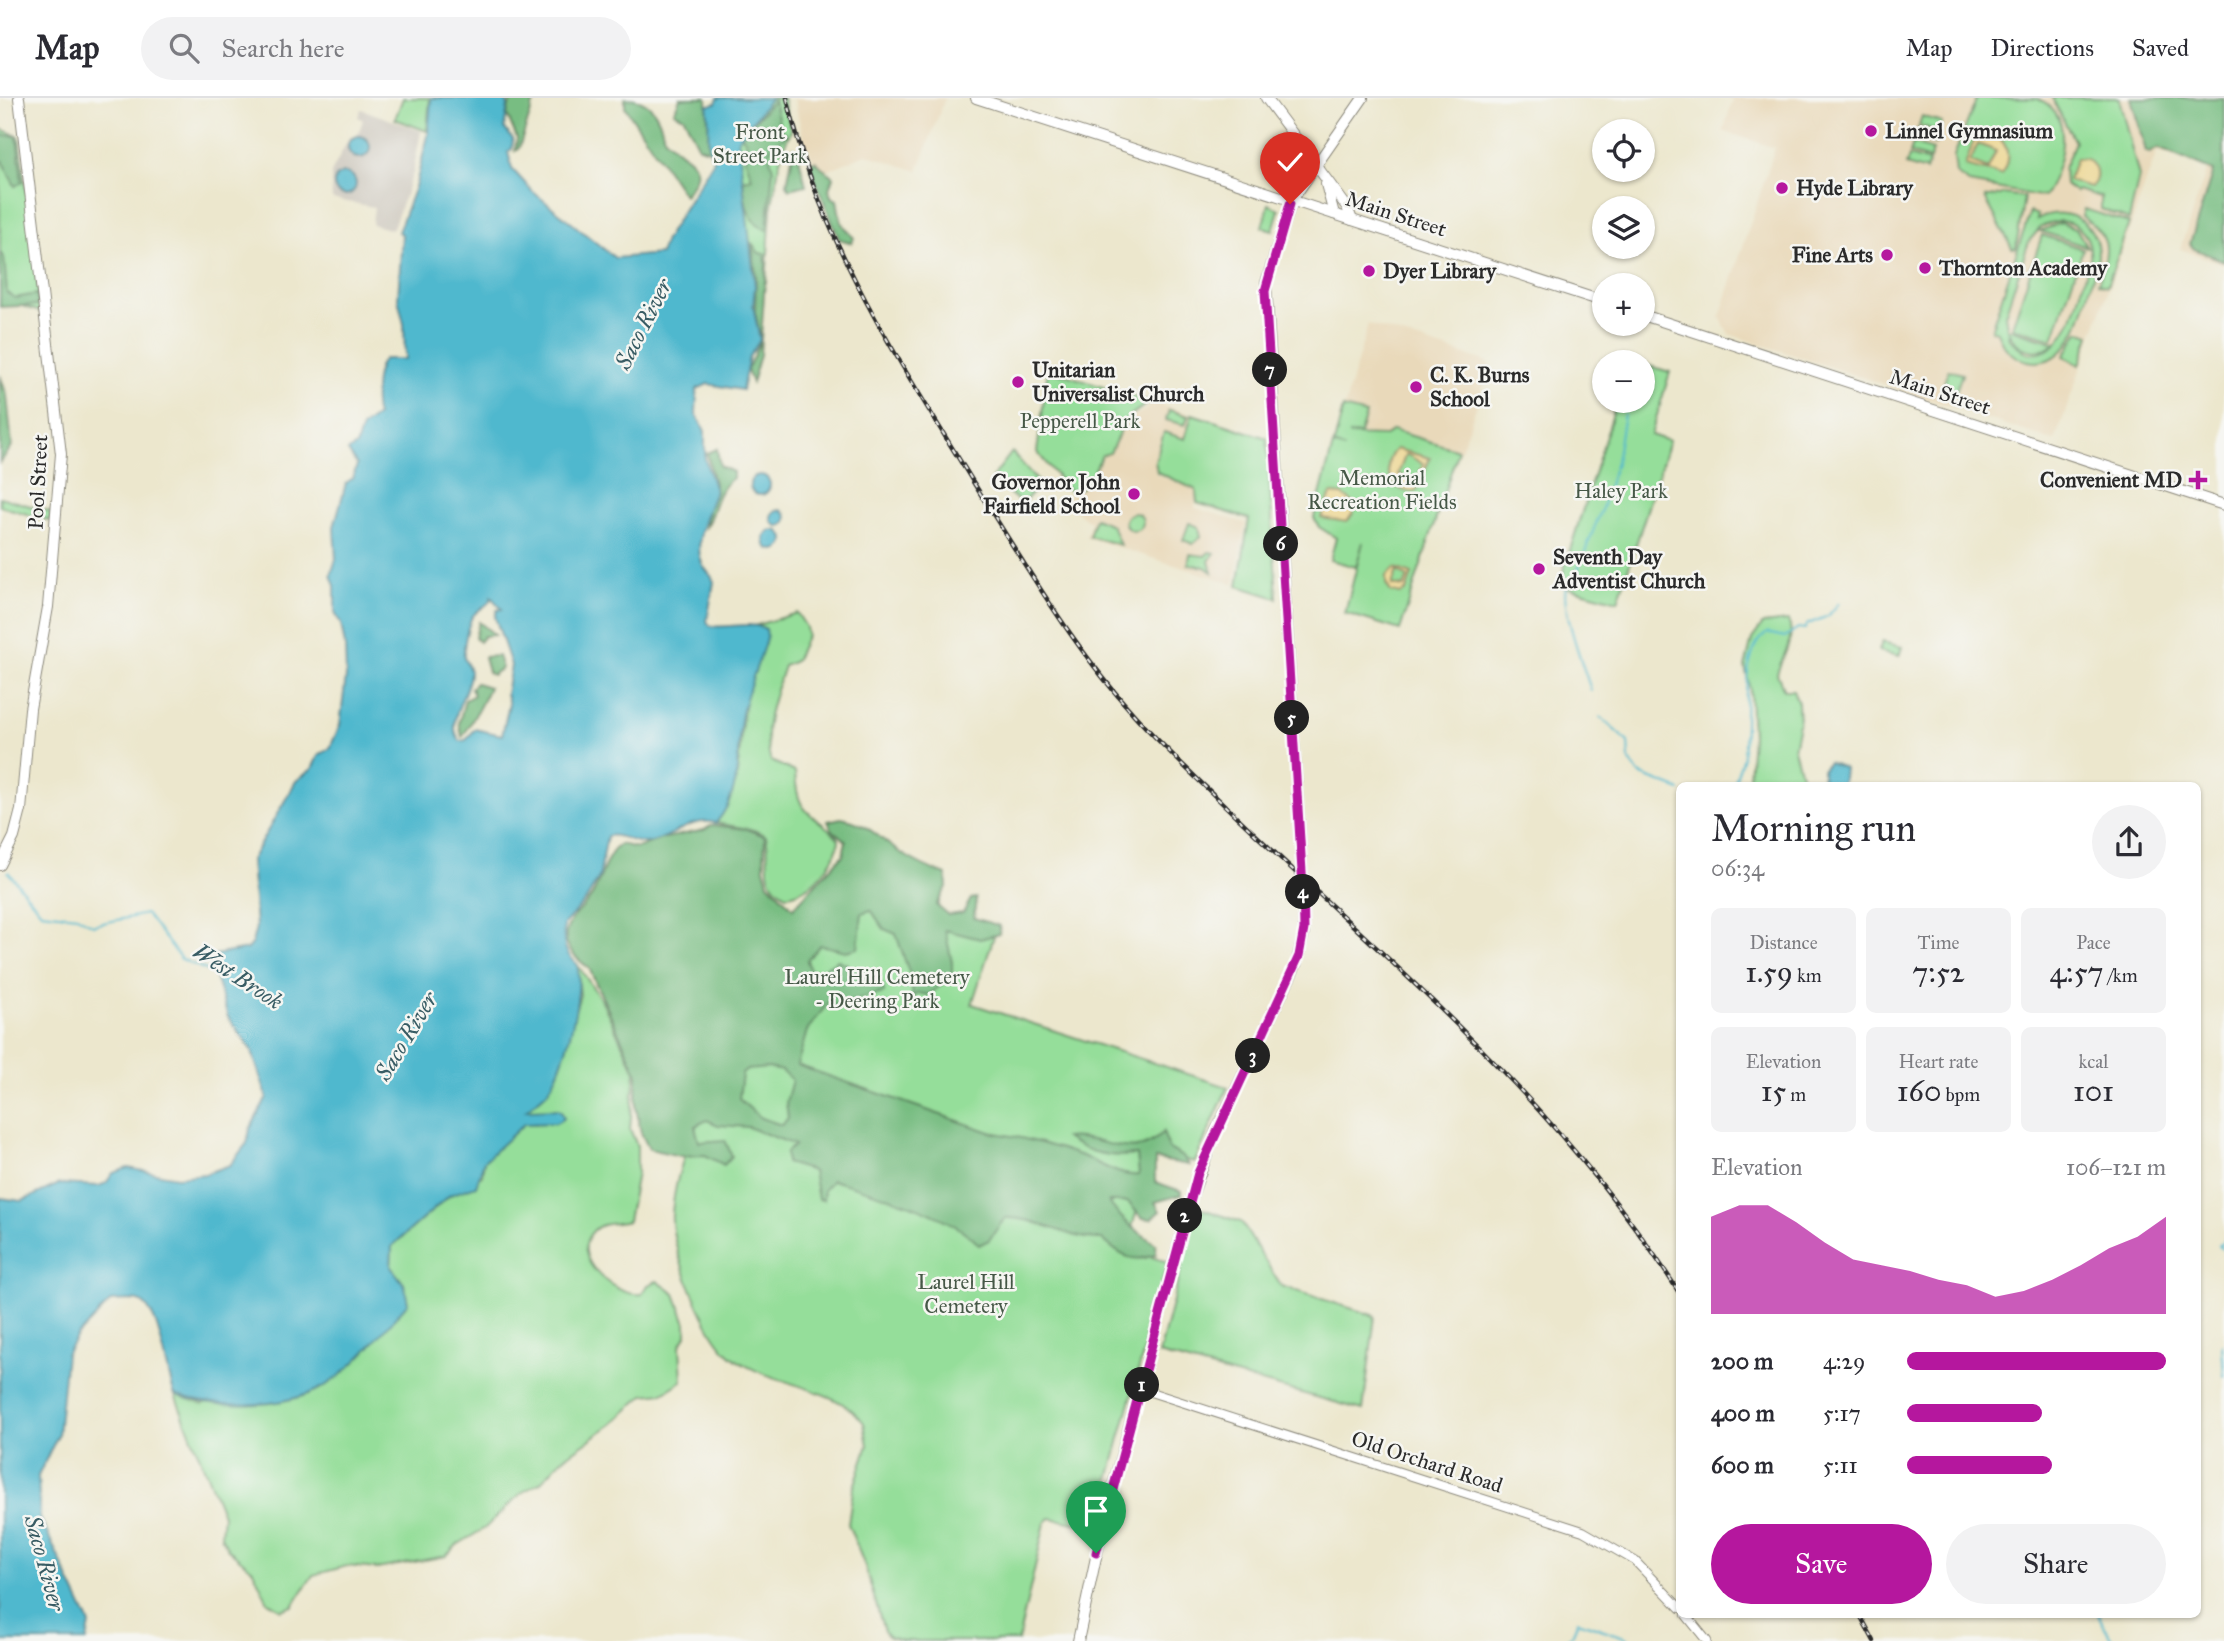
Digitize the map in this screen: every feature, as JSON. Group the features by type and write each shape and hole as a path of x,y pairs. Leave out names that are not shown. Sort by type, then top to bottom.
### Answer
{"main road":[{"name":"Pool Street","path":"0,865 14,836 21,810 31,702 48,607 61,449 19,98"},
{"name":"Main Street","path":"976,98 1592,298"},
{"path":"1266,98 1350,210 1352,220"},
{"path":"1078,1641 1104,1520 1198,1173 1287,985 1303,939 1303,887 1265,291 1292,200 1320,169 1363,98"},
{"path":"1320,169 1334,214"},
{"name":"Main Street","path":"1655,319 2224,505"}],"street":[{"name":"Old Orchard Road","path":"1141,1389 1584,1531 1635,1561 1676,1604"},
{"path":"1688,1618 1707,1641"}],"shaded area":[{"path":"794,98 945,98 918,171 866,154 819,174 803,137"},
{"name":"Thornton Academy","path":"1728,98 2224,98 2224,264 2180,249 2208,167 2157,151 2055,441 1729,334 1720,317 1775,148 1723,131 1733,100"},
{"path":"361,109 421,131 413,173 392,230 372,224 374,207 332,199 331,173 349,138 358,134 363,120 358,117"},
{"name":"C. K. Burns School","path":"1368,324 1488,362 1490,367 1461,450 1392,428 1386,435 1349,434 1345,448 1334,444"},
{"name":"Governor John Fairfield School","path":"1150,402 1191,414 1185,438 1163,431 1154,459 1156,474 1196,491 1195,508 1246,523 1234,584 1086,537 1091,522 1066,505 1071,492 1087,485 1103,456 1111,453 1127,420 1146,409"}],"green space":[{"path":"403,98 430,98 427,131 395,119"},
{"path":"511,98 535,99 519,148 515,151 517,138 507,115"},
{"path":"625,98 641,101 652,108 664,137 696,168 693,184 684,195 625,107"},
{"path":"680,98 707,98 709,150 699,147 684,117 674,112"},
{"name":"Front Street Park","path":"770,98 783,98 791,131 782,150 771,209 766,283 753,284 752,261 742,214 738,135"},
{"path":"1977,98 2038,99 2058,117 2062,130 2060,159 2044,197 1969,183 1956,174 1954,156"},
{"path":"2052,98 2119,98 2139,177 2129,220 2101,209 2101,197 2077,190 2076,192 2065,185 2064,168 2075,142"},
{"path":"2131,98 2224,98 2224,261 2194,249 2190,244 2213,171 2158,148 2150,153 2146,152"},
{"path":"774,100 780,127 787,135 771,148 769,154 773,169 767,230 750,215 744,195 743,180 752,178 744,155 746,142 741,135"},
{"path":"1922,116 1942,123 1939,132 1919,125"},
{"path":"1918,128 1938,135 1935,144 1915,138"},
{"path":"0,129 19,136 41,312 0,299"},
{"path":"0,135 17,136 22,182 15,186 0,157"},
{"path":"1913,144 1933,150 1930,159 1910,153"},
{"path":"794,148 797,150 806,185 789,189 787,184"},
{"path":"1909,156 1929,162 1926,171 1906,165"},
{"path":"815,161 833,177 829,189 831,197 837,200 841,222 854,238 851,243 839,239 810,167 811,162"},
{"path":"2004,194 2024,197 2016,248 2012,248 1985,198"},
{"path":"1269,204 1279,210 1273,230 1262,227"},
{"path":"2084,209 2129,223 2107,286 2098,283 2106,253 2104,238 2082,216"},
{"path":"2030,212 2038,215 2037,219 2061,214 2082,221 2095,239 2097,263 2077,328 2058,355 2045,361 2022,359 2012,354 1997,332 1991,330","holes":["2061,221 2075,225 2084,234 2090,252 2077,305 2071,321 2054,346 2042,352 2027,353 2009,339 2005,315 2029,241 2042,226"]},
{"path":"2061,223 2077,230 2087,247 2040,231"},
{"path":"2042,235 2083,249 2053,339 2012,327"},
{"path":"752,243 759,253 765,254 766,264 761,340 755,312 756,277"},
{"path":"0,253 4,257 7,293 15,298 37,294 38,305 0,307"},
{"path":"2007,328 2056,343 2041,350 2027,349 2015,342"},
{"path":"2079,331 2090,335 2080,365 2064,356"},
{"path":"761,340 760,355 752,383 747,370"},
{"name":"Haley Park","path":"1655,368 1670,372 1651,435 1669,441 1618,601 1559,585 1613,413 1655,413"},
{"name":"Pepperell Park","path":"1048,369 1149,402 1126,419 1110,453 1102,455 1090,479 1075,490 1068,490 1037,452"},
{"path":"1948,370 1962,374 1955,394 1942,390"},
{"path":"0,375 7,396 12,446 0,463"},
{"name":"Memorial Recreation Fields","path":"1343,408 1366,414 1360,434 1349,435 1386,436 1392,430 1458,450 1400,630 1345,613 1363,542 1356,567 1330,560 1336,538 1319,527 1314,518 1333,445 1345,449 1334,444"},
{"path":"1169,410 1188,416 1185,425 1166,420"},
{"name":"Pepperell Park","path":"1192,414 1267,438 1277,598 1238,586 1249,519 1197,503 1196,490 1157,472 1155,461 1164,432 1185,439"},
{"path":"717,449 720,466 733,472 733,478 718,495 705,529 708,508 716,492 707,453"},
{"path":"1012,452 1040,484 1022,504 992,478"},
{"path":"0,497 51,512 50,521 0,506"},
{"path":"1134,513 1140,516 1143,522 1140,528 1134,531 1128,528 1125,522 1128,516"},
{"path":"1095,518 1112,525 1120,545 1089,536"},
{"path":"1189,523 1199,527 1201,537 1193,544 1183,540"},
{"path":"1209,552 1215,553 1209,561 1212,572 1205,567 1188,564 1190,554 1205,556"},
{"path":"797,613 806,627 807,635 795,661 784,666 770,713 768,749 771,761 795,772 796,787 803,806 839,839 834,857 821,875 804,889 786,895 777,889 769,876 766,836 754,830 716,823 733,792 737,775 744,704 766,629 757,625"},
{"path":"1788,621 1790,627 1790,641 1777,674 1784,690 1793,690 1798,703 1799,724 1794,749 1803,782 1750,782 1749,778 1752,736 1750,690 1745,667 1752,639 1763,624"},
{"path":"479,622 495,635 484,636 479,642 475,637"},
{"path":"1882,642 1902,647 1899,656 1879,651"},
{"path":"498,656 502,668 492,675 488,672 484,657"},
{"path":"476,683 489,687 462,737 459,723 465,700 474,695 471,688"},
{"name":"Laurel Hill Cemetery - Deering Park","path":"841,818 859,823 906,856 946,875 947,887 936,905 948,915 963,913 971,899 976,898 974,918 1000,926 999,934 980,939 945,930 952,962 952,976 929,995 918,993 913,998 911,978 896,934 884,929 871,910 862,913 858,948 846,951 820,945 807,960 810,970 819,971 838,960 847,964 850,974 861,968 883,986 884,993 849,1001 842,1007 828,1003 807,1031 797,1065 990,1132 1071,1152 1124,1174 1139,1175 1137,1155 1100,1153 1065,1138 1091,1140 1128,1148 1152,1142 1163,1132 1169,1149 1182,1156 1189,1165 1155,1159 1155,1182 1181,1191 1181,1195 1155,1202 1160,1211 1151,1219 1142,1218 1128,1202 1109,1202 1130,1225 1156,1244 1156,1254 1140,1259 1127,1257 1102,1239 1089,1239 1017,1218 1005,1218 989,1240 979,1245 950,1223 931,1214 889,1197 832,1180 824,1190 823,1200 818,1199 813,1171 786,1163 786,1152 795,1145 748,1127 718,1125 707,1120 695,1126 699,1142 725,1140 732,1156 724,1165 705,1155 680,1156 649,1149 641,1133 636,1107 637,1073 589,968 569,949 567,928 595,891 610,855 620,844 637,848 661,839 704,830 712,825 747,829 765,836 764,868 768,883 793,908 843,855 846,841 832,830 828,821","holes":["768,1068 782,1071 792,1080 786,1102 788,1118 782,1125 761,1118 739,1099 742,1074 747,1070"]},
{"name":"Laurel Hill Cemetery","path":"944,879 937,912 946,920 994,936 972,1004 1228,1087 1195,1162 1153,1152 1126,1249 1168,1262 1096,1527 1050,1518 1045,1523 1018,1641 904,1641 889,1637 884,1631 865,1566 848,1524 853,1490 868,1445 864,1423 851,1410 835,1400 757,1371 725,1350 698,1305 682,1265 673,1228 672,1214 680,1169 697,1125 822,882"},
{"path":"577,964 602,1001 635,1071 630,1129 637,1146 637,1173 628,1221 605,1224 593,1231 587,1242 586,1253 598,1274 620,1290 642,1294 648,1285 657,1281 675,1294 686,1323 686,1335 680,1346 682,1381 663,1393 644,1395 612,1424 561,1460 541,1482 523,1492 485,1528 457,1545 446,1556 377,1569 347,1566 313,1575 293,1606 282,1610 268,1602 253,1570 228,1549 221,1536 223,1515 175,1395 203,1404 404,1284 391,1267 392,1246 450,1195 482,1175 484,1161 524,1123 537,1124 525,1110 546,1093 552,1084 580,995"},
{"path":"1197,1207 1241,1222 1281,1286 1375,1316 1363,1410 1159,1354"}],"sand":[{"path":"1977,132 1994,134 2004,144 2007,159 2001,175 1965,166","holes":["1978,144 1996,151 1988,169 1970,162"]},
{"path":"2076,158 2087,159 2095,169 2096,180 2091,187 2068,181"},
{"path":"1396,449 1430,458 1416,491 1400,489 1394,484 1388,471 1391,456","holes":["1406,454 1423,464 1418,479 1414,481 1398,474"]},
{"path":"1331,494 1343,495 1352,502 1353,513 1347,522 1321,518"},
{"path":"1395,568 1412,574 1406,591 1401,594 1391,592 1386,584 1386,576","holes":["1397,571 1408,577 1404,587 1392,585"]}],"water":[{"name":"Saco River","path":"431,98 505,98 508,106 504,128 513,139 512,149 508,152 512,169 532,191 615,258 660,254 665,240 714,160 708,141 707,106 716,103 718,98 771,98 738,139 755,286 753,306 760,340 749,357 742,390 708,384 697,389 696,414 705,431 705,459 715,491 702,526 699,546 702,563 714,582 707,621 710,626 759,626 766,629 767,636 742,714 735,784 725,810 716,823 689,825 664,838 646,843 607,836 599,878 586,900 564,924 565,946 577,964 578,976 578,992 566,1049 547,1092 526,1110 557,1109 564,1118 556,1123 524,1124 484,1161 476,1186 450,1195 392,1246 391,1267 404,1284 408,1303 345,1371 323,1387 289,1399 270,1403 210,1403 175,1395 157,1328 146,1306 139,1301 111,1301 77,1336 66,1354 58,1435 38,1476 40,1518 90,1624 87,1641 0,1641 0,1198 22,1201 59,1184 99,1186 106,1183 113,1173 128,1168 177,1177 205,1174 230,1165 247,1143 250,1129 267,1097 251,1049 228,1017 210,961 215,955 247,949 252,943 256,927 251,860 296,781 312,769 318,756 330,748 340,725 346,676 345,646 341,624 335,613 335,586 331,575 336,559 334,527 346,483 353,478 357,465 348,451 356,446 362,427 377,416 375,386 378,370 384,359 405,359 404,324 398,299 402,234 398,232 416,184 428,135","holes":["491,597 502,609 497,610 495,617 511,665 506,694 509,704 502,735 475,729 466,740 460,741 455,724 469,680 470,670 464,653 470,623"]},
{"path":"359,136 367,139 370,147 367,155 359,158 351,155 348,147 351,139"},
{"path":"345,173 353,176 356,184 353,192 345,195 337,192 334,184 337,176"},
{"path":"760,475 767,478 770,485 767,492 760,495 753,492 750,485 753,478"},
{"path":"776,510 782,510 787,518 785,524 776,526 771,521 771,515"},
{"path":"774,530 781,533 784,540 781,547 774,550 767,547 764,540 767,533"},
{"path":"1828,762 1844,768 1842,782 1823,782 1822,770"}],"waterway":[{"path":"1576,575 1602,508 1616,462 1624,414"},
{"path":"1575,580 1567,584 1566,604 1591,690"},
{"path":"1734,782 1744,745 1748,674 1757,644 1767,633 1785,637 1798,628 1805,629 1806,625 1828,616 1839,603"},
{"path":"1600,717 1628,742 1629,759 1639,774 1676,788"},
{"name":"West Brook","path":"8,872 41,912 77,916 93,925 146,914 181,959 213,973"},
{"path":"2224,1240 2219,1246 2224,1250"},
{"path":"2222,1345 2224,1376"},
{"path":"2100,1618 2113,1641"},
{"path":"1564,1641 1573,1633 1578,1621 1627,1638"}],"railway":[{"path":"787,98 820,202 865,299 918,392 1037,584 1104,679 1156,738 1224,805 1501,1069 1565,1140 1625,1214 1676,1288"},
{"path":"1862,1618 1874,1641"}],"place":[{"name":"Linnel Gymnasium","path":"1871,131"},
{"name":"Hyde Library","path":"1782,188"},
{"name":"Fine Arts","path":"1887,255"},
{"name":"Thornton Academy","path":"1925,268"},
{"name":"Dyer Library","path":"1369,271"},
{"name":"Unitarian Universalist Church","path":"1018,382"},
{"name":"C. K. Burns School","path":"1416,387"},
{"name":"Convenient MD","path":"2198,480"},
{"name":"Governor John Fairfield School","path":"1134,494"},
{"name":"Seventh Day Adventist Church","path":"1539,569"}],"route":[{"path":"1096,1553 1198,1173 1287,985 1303,939 1303,887 1265,291 1267,276 1290,204"}]}
